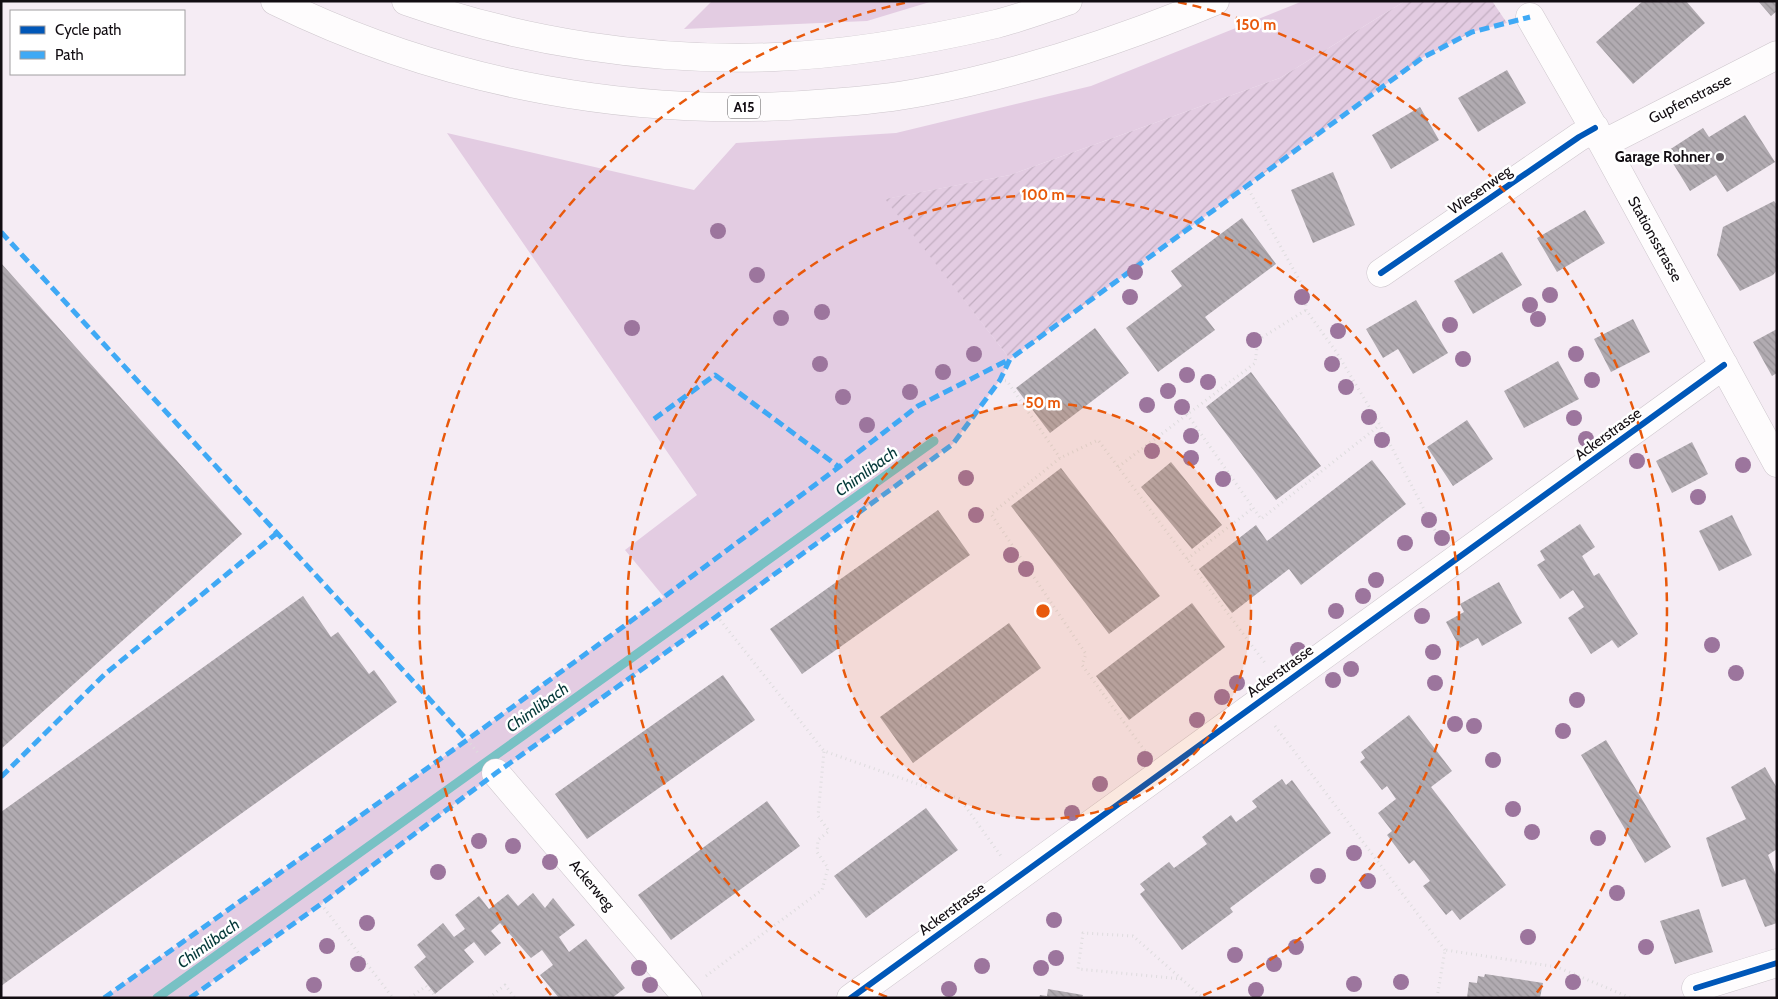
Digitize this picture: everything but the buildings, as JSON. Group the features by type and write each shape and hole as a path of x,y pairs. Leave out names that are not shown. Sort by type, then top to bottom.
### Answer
{"main road":[{"name":"A15","path":"275,1 369,42 482,77 608,100 669,105 739,107 799,106 862,100 920,93 983,79 1043,64 1104,45 1215,1"},
{"path":"406,1 478,24 551,40 665,55 740,58 817,54 889,46 998,23 1068,1"},
{"name":"Stationsstrasse","path":"1530,17 1599,136 1777,463"},
{"name":"Gupfenstrasse","path":"1599,136 1777,55"},
{"name":"Wiesenweg","path":"1381,273 1579,137 1599,136"},
{"name":"Ackerstrasse","path":"851,998 1724,365"},
{"name":"Ackerweg","path":"496,773 686,995"},
{"path":"1696,988 1777,963"}],"path":[{"path":"1246,186 1305,290 1306,310 1337,353 1380,425 1452,563"},
{"path":"1118,467 1255,363 1258,340 1306,310"},
{"path":"1000,380 1007,382 1060,458"},
{"path":"1187,414 1261,519 1380,425"},
{"path":"1162,773 1082,664 1086,654 990,514 1060,458 1098,440 1282,685"},
{"path":"1187,560 1253,508"},
{"path":"717,616 824,751 960,799 1017,878"},
{"path":"1258,703 1445,950 1558,968 1631,998"},
{"path":"686,995 822,890 828,868 817,852 818,840 829,831 818,816 824,751"},
{"path":"321,904 393,998"},
{"path":"1182,979 1078,969 1083,933 1134,936 1182,979 1203,998"},
{"path":"1437,998 1445,950"},
{"path":"490,998 505,985 515,998"},
{"path":"410,998 426,986 437,998"}],"shaded area":[{"path":"712,1 933,1 867,21 684,29"},
{"path":"1303,1 1405,1 1280,78 1010,175 886,199 1010,359 1000,380 953,444 717,616 496,773 321,904 190,998 104,998 467,740 664,597 625,550 697,495 447,133 694,190 736,143 896,133 1091,86"},
{"path":"1405,1 1492,1 1507,23 1472,32 1422,58 1010,359 885,199 1010,175 1280,78"}],"waterway":[{"name":"Chimlibach","path":"157,998 934,441"}],"marked path":[{"path":"190,998 321,904 496,773 717,616 953,444 1000,380 1010,359 1422,58 1472,32 1530,17"},
{"path":"1,232 467,740"},
{"path":"104,998 467,740 664,597 918,406 1010,359"},
{"path":"654,419 715,375 839,467"},
{"path":"1,777 105,674 277,533"}],"cycle path":[{"path":"1381,273 1579,137 1595,128"},
{"path":"851,998 1724,365"},
{"path":"1696,988 1777,963"}],"place":[{"name":"Garage Rohner","path":"1720,157"}]}
